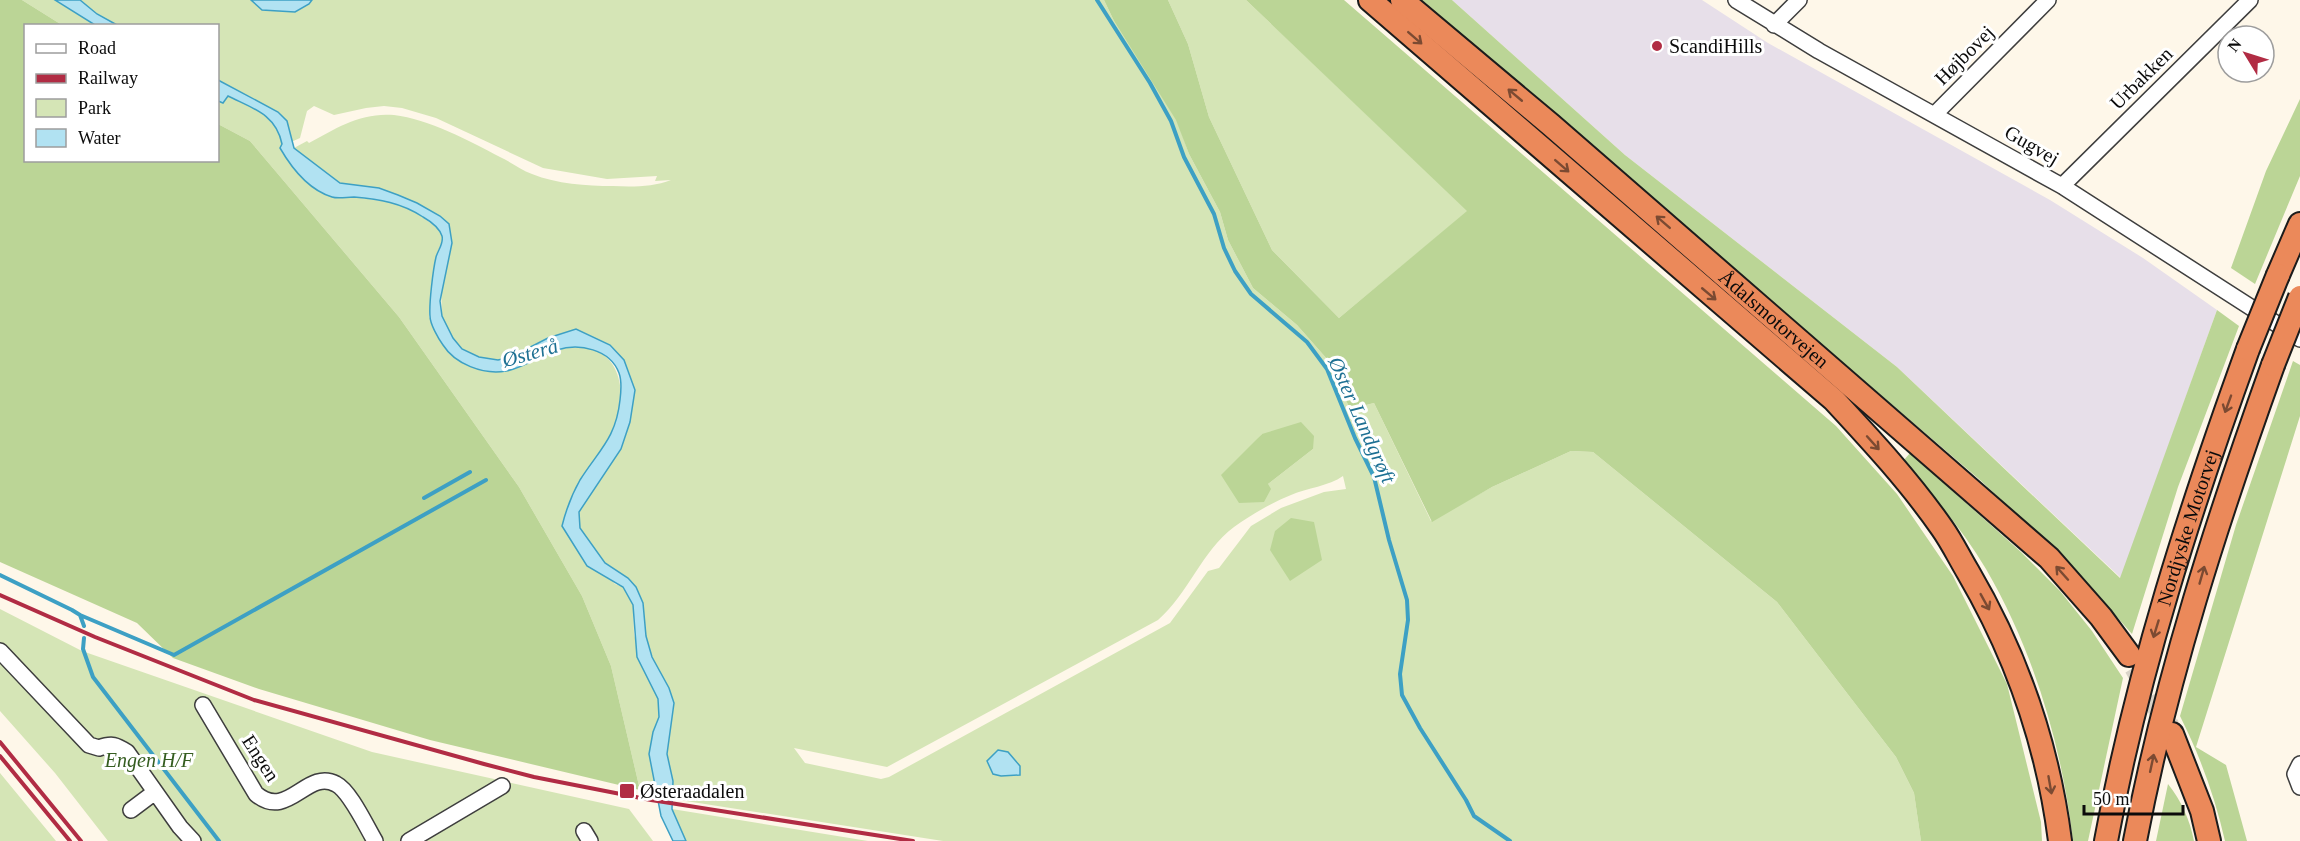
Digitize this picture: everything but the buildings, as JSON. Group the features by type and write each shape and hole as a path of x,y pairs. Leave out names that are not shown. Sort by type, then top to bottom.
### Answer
{"highway":[{"name":"Ådalsmotorvejen","path":"1370,0 1834,400 1894,467 1943,529 1988,607 2011,657 2032,711 2048,772 2060,841"},
{"name":"Ådalsmotorvejen","path":"1402,0 1551,125 2049,558 2101,616 2129,655"},
{"name":"Nordjyske Motorvej","path":"2106,841 2152,642 2208,460 2248,349 2300,224"},
{"name":"Nordjyske Motorvej","path":"2135,841 2156,744 2202,574 2273,365 2300,297"},
{"path":"2172,734 2202,810 2209,841"}],"street":[{"name":"Gugvej","path":"1736,0 1774,25 2062,186 2300,339"},
{"path":"1774,25 1799,0"},
{"name":"Højbovej","path":"1935,114 2048,0"},
{"name":"Urbakken","path":"2062,186 2250,0"},
{"path":"0,651 89,745 99,748 110,744 116,745 127,752 193,841"},
{"name":"Engen","path":"203,705 256,794 262,799 271,803 281,802 317,782 326,781 337,784 345,791 375,841"},
{"path":"2300,764 2295,774 2300,787"},
{"path":"409,841 502,786"},
{"path":"131,810 155,792"}],"shaded area":[{"path":"1452,0 1702,0 1768,43 2050,200 2143,258 2217,310 2121,578 1897,367 1625,155"}],"green space":[{"path":"0,0 22,0 60,24 24,24 24,162 219,162 219,125 250,141 399,317 519,487 582,596 611,666 640,790 430,740 259,689 173,658 137,623 0,562"},
{"path":"22,0 251,0 262,10 295,12 312,0 1104,0 1114,21 1177,120 1189,154 1220,212 1228,240 1253,288 1297,325 1327,359 1350,409 1374,403 1431,521 1492,487 1571,451 1593,452 1777,602 1896,757 1914,793 1921,841 943,841 673,799 673,781 667,754 674,703 669,688 652,657 646,636 643,603 636,587 628,578 605,563 580,529 579,512 621,449 624,360 576,329 511,357 498,360 479,357 462,349 453,339 442,316 441,289 452,243 440,216 398,195 340,183 294,148 360,119 394,115 421,121 449,132 528,172 551,180 582,185 628,186 650,185 671,180 655,181 657,176 607,179 543,168 436,118 402,108 384,106 334,115 314,106 307,111 300,138 280,147 283,154 353,197 397,203 414,211 436,227 442,234 442,241 436,256 429,317 479,370 527,362 575,347 597,351 608,359 615,369 620,382 621,397 616,425 610,438 582,477 562,526 615,584 623,587 633,605 634,634 643,670 658,699 659,717 653,732 657,794 640,790 611,666 582,596 519,487 399,317 250,141 219,125 219,24 60,24","holes":["1262,434 1313,449 1268,484 1246,452","1343,476 1346,489 1324,492 1281,508 1251,526 1219,568 1208,571 1170,623 889,777 881,779 805,763 794,748 887,767 1158,620 1178,598 1223,537 1261,509"]},
{"path":"1104,0 1168,0 1188,44 1209,117 1272,250 1339,318 1467,211 1246,0 1344,0 1836,426 1897,494 1953,576 2007,684 2041,822 2042,841 1921,841 1914,793 1896,757 1777,602 1593,452 1571,451 1492,487 1432,522 1374,403 1350,409 1327,359 1297,325 1253,288 1228,240 1220,212 1189,154 1176,120 1114,21"},
{"path":"1168,0 1246,0 1468,211 1339,318 1272,250 1209,117 1188,44"},
{"path":"1419,0 1452,0 1625,155 1897,367 2120,578 2217,310 2239,326 2178,487 2132,634 2067,561 1980,480"},
{"path":"2300,99 2300,176 2255,284 2231,268 2266,171"},
{"path":"2293,361 2300,365 2300,416 2196,747 2226,765 2247,841 2225,841 2206,777 2180,716 2236,525"},
{"path":"1301,422 1314,436 1313,449 1268,484 1271,489 1264,502 1239,503 1221,475 1262,434"},
{"path":"1910,453 2021,552 2060,591 2092,631 2123,678 2088,841 2073,841 2062,770 2053,735 2032,666 2018,633 1977,555 1947,513 1904,460"},
{"path":"1291,518 1314,522 1322,560 1290,581 1270,550 1275,531"},
{"name":"Engen H/F","path":"0,609 82,651 372,752 629,809 653,841 108,841 55,773 0,711"},
{"path":"0,773 56,841 0,841"},
{"path":"2168,784 2184,811 2194,841 2156,841"},
{"path":"672,809 868,841 686,841"}],"water":[{"path":"55,0 80,0 97,14 115,24 93,24"},
{"path":"251,0 312,0 295,12 262,10"},
{"name":"Østerå","path":"219,81 278,112 287,121 294,148 340,183 379,188 398,195 440,216 449,224 452,243 440,301 442,316 453,338 462,349 479,357 498,360 511,357 548,338 576,329 610,345 624,360 635,390 630,422 621,449 579,512 580,528 605,563 628,578 636,587 643,603 646,636 652,657 669,688 674,703 667,754 673,781 672,809 686,841 673,841 661,816 649,754 653,732 659,717 658,699 637,657 633,605 623,587 587,566 562,526 577,485 606,443 615,424 621,386 615,365 601,353 575,347 557,350 506,371 479,370 462,363 448,352 430,319 436,257 442,244 441,233 437,227 415,212 399,205 354,197 334,198 324,194 308,183 284,155 280,148 282,144 279,134 269,119 262,113 228,96 223,103 219,101"},
{"path":"998,750 1008,752 1020,766 1020,775 993,774 987,761"}],"waterway":[{"name":"Øster Landgrøft","path":"1097,0 1150,83 1171,121 1184,157 1214,214 1224,248 1235,271 1251,294 1307,342 1327,369 1355,438 1374,477 1389,540 1407,600 1408,620 1400,674 1402,695 1474,816 1510,841"},
{"path":"424,498 470,472"},
{"path":"80,615 174,655 486,480"},
{"path":"0,575 72,610 80,615 84,626"},
{"path":"84,638 83,649 93,677 219,841"}],"tunnel":[{"path":"2135,667 2169,727"}],"railway":[{"path":"0,595 95,637 254,700 484,764 534,777 651,800 913,841"},
{"path":"0,742 81,841"},
{"path":"0,756 70,841"}],"place":[{"name":"ScandiHills","path":"1657,46"},
{"name":"Østeraadalen","path":"627,791"}]}
